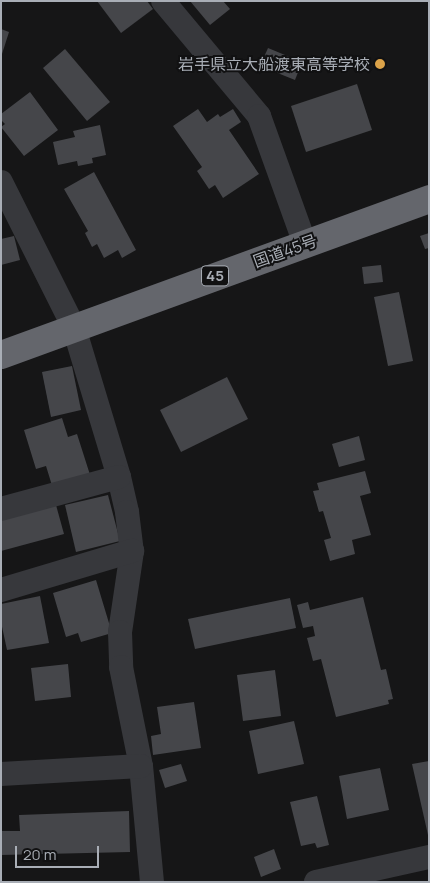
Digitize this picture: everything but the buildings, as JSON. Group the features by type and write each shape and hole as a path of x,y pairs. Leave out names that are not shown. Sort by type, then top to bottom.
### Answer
{"highway":[{"name":"国道45号","path":"1,355 429,199"}],"street":[{"path":"163,1 259,116 304,244"},
{"path":"1,182 74,328 119,478 132,551 120,632 121,667 141,766 152,882"},
{"path":"1,509 119,478"},
{"path":"1,590 132,551"},
{"path":"1,774 141,766"},
{"path":"316,882 429,857"}],"place":[{"name":"岩手県立大船渡東高等学校","path":"380,64"}]}
